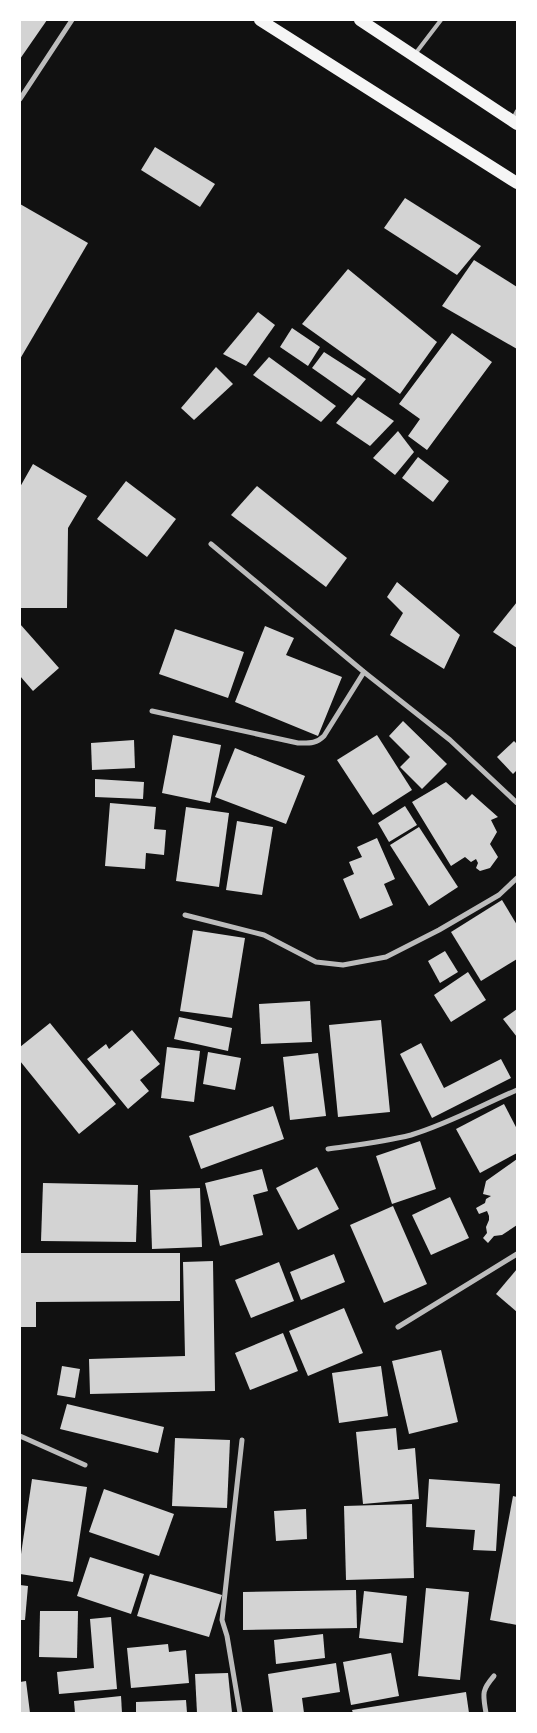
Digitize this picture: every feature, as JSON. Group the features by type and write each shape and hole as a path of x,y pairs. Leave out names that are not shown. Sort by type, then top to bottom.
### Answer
{"main road":[{"path":"260,20 517,183"},
{"path":"360,20 515,119"}],"street":[{"path":"20,99 72,20"},
{"path":"211,544 364,672 450,740 517,802"},
{"path":"152,711 298,743 311,743 319,741 324,736 364,672"},
{"path":"185,915 264,935 316,962 343,965 386,957 439,930 499,895 517,878"},
{"path":"328,1149 380,1142 412,1134 441,1124 517,1090"},
{"path":"398,1327 517,1254"},
{"path":"20,1436 85,1465"},
{"path":"240,1713 222,1620 242,1440"},
{"path":"486,1713 485,1686 494,1676"}],"lane":[{"path":"414,56 441,20"}],"building":[{"path":"20,20 47,20 20,59"},
{"path":"155,147 215,184 200,207 141,170"},
{"path":"405,198 481,246 457,275 384,228"},
{"path":"20,204 88,243 20,359"},
{"path":"474,260 517,287 517,349 442,306"},
{"path":"348,269 437,342 400,394 302,324"},
{"path":"258,312 275,325 246,366 223,354"},
{"path":"292,328 320,347 308,366 280,347"},
{"path":"452,333 492,362 427,450 408,436 420,419 399,404"},
{"path":"324,352 366,379 352,396 312,368"},
{"path":"269,357 336,406 321,422 253,375"},
{"path":"216,367 233,384 194,420 181,408"},
{"path":"358,397 394,421 370,446 336,423"},
{"path":"398,431 414,452 395,475 373,458"},
{"path":"418,457 449,481 433,502 402,478"},
{"path":"33,464 87,496 68,528 67,608 20,608 20,487"},
{"path":"126,481 176,519 147,557 97,519"},
{"path":"257,486 347,558 326,587 231,515"},
{"path":"397,582 460,635 444,669 390,635 403,613 387,597"},
{"path":"517,602 517,648 493,632"},
{"path":"20,624 59,668 33,691 20,676"},
{"path":"265,626 294,638 286,655 342,677 318,736 235,702"},
{"path":"175,629 244,652 228,698 159,674"},
{"path":"403,721 447,764 422,789 400,767 410,757 389,736"},
{"path":"173,735 221,745 210,803 162,793"},
{"path":"377,735 412,790 373,815 337,760"},
{"path":"134,740 135,768 92,770 91,743"},
{"path":"514,741 517,744 517,770 513,774 497,757"},
{"path":"235,748 305,776 286,824 215,797"},
{"path":"95,779 144,782 143,799 95,797"},
{"path":"446,782 466,800 472,794 498,817 491,820 497,832 490,844 498,857 490,868 480,871 476,868 478,863 476,859 471,862 465,857 451,866 412,802"},
{"path":"110,803 156,807 154,829 166,830 164,855 146,853 145,869 105,866"},
{"path":"405,806 417,825 389,842 378,823"},
{"path":"186,807 229,813 219,887 176,881"},
{"path":"237,821 273,827 262,895 226,890"},
{"path":"419,827 458,887 429,906 390,845"},
{"path":"377,838 395,879 384,884 393,905 360,919 343,879 354,874 349,862 362,857 357,847"},
{"path":"502,900 517,925 517,959 481,981 451,932"},
{"path":"193,930 245,938 232,1018 180,1011"},
{"path":"445,951 458,972 440,983 428,961"},
{"path":"468,972 486,1000 451,1022 434,995"},
{"path":"310,1001 312,1042 261,1044 259,1004"},
{"path":"517,1009 517,1037 503,1019"},
{"path":"179,1017 232,1028 228,1051 174,1039"},
{"path":"381,1020 390,1112 338,1117 329,1025"},
{"path":"50,1023 116,1104 79,1134 20,1061 20,1047"},
{"path":"132,1030 160,1064 140,1080 149,1091 128,1109 87,1059 106,1044 109,1049"},
{"path":"421,1043 444,1088 501,1059 511,1078 432,1118 400,1054"},
{"path":"167,1047 200,1051 194,1102 161,1098"},
{"path":"208,1052 241,1058 235,1090 203,1084"},
{"path":"318,1053 326,1116 290,1120 283,1057"},
{"path":"504,1104 517,1129 517,1153 480,1173 456,1129"},
{"path":"273,1106 284,1139 201,1169 189,1136"},
{"path":"420,1141 436,1189 392,1204 376,1156"},
{"path":"517,1159 517,1225 502,1235 494,1236 488,1243 483,1238 487,1233 486,1227 489,1216 487,1211 479,1214 476,1208 485,1203 486,1199 491,1196 483,1194 486,1181"},
{"path":"317,1167 339,1209 298,1230 276,1188"},
{"path":"262,1169 268,1191 253,1195 263,1235 220,1246 205,1183"},
{"path":"43,1183 138,1185 136,1242 41,1241"},
{"path":"200,1188 202,1247 152,1249 150,1190"},
{"path":"450,1197 469,1238 431,1255 412,1215"},
{"path":"393,1206 427,1284 384,1303 350,1225"},
{"path":"20,1253 180,1253 180,1301 36,1302 36,1327 20,1327"},
{"path":"334,1254 345,1282 301,1300 290,1272"},
{"path":"213,1261 215,1391 90,1394 89,1359 185,1356 183,1262"},
{"path":"279,1262 294,1301 251,1318 235,1280"},
{"path":"517,1269 517,1312 496,1294"},
{"path":"344,1308 363,1353 308,1376 289,1331"},
{"path":"283,1333 298,1371 250,1390 235,1353"},
{"path":"441,1350 458,1422 409,1434 392,1361"},
{"path":"62,1366 80,1369 75,1398 57,1395"},
{"path":"381,1366 388,1416 339,1423 332,1373"},
{"path":"67,1404 164,1427 158,1453 60,1429"},
{"path":"396,1428 398,1450 415,1448 419,1499 363,1504 356,1432"},
{"path":"175,1438 230,1440 227,1508 172,1506"},
{"path":"32,1479 87,1487 73,1582 20,1574 20,1561"},
{"path":"429,1479 500,1484 496,1551 473,1550 475,1530 426,1527"},
{"path":"104,1489 174,1514 159,1556 89,1532"},
{"path":"513,1496 517,1497 517,1625 490,1620"},
{"path":"412,1504 414,1578 346,1580 344,1506"},
{"path":"306,1509 307,1539 276,1541 274,1511"},
{"path":"90,1557 144,1574 131,1614 77,1596"},
{"path":"150,1574 222,1595 209,1637 137,1616"},
{"path":"20,1585 28,1586 25,1620 20,1620"},
{"path":"426,1588 469,1592 460,1680 418,1676"},
{"path":"356,1590 357,1628 243,1630 243,1592"},
{"path":"364,1591 407,1596 403,1643 359,1638"},
{"path":"40,1611 78,1611 77,1658 39,1657"},
{"path":"111,1617 117,1689 59,1694 57,1672 94,1668 90,1619"},
{"path":"323,1634 325,1658 276,1664 274,1640"},
{"path":"168,1644 169,1652 186,1650 189,1683 131,1688 127,1648"},
{"path":"391,1653 399,1696 351,1705 343,1662"},
{"path":"336,1663 340,1692 302,1698 304,1713 273,1712 268,1674"},
{"path":"228,1673 232,1713 197,1713 195,1674"},
{"path":"26,1681 30,1713 20,1713 20,1682"},
{"path":"466,1692 469,1713 353,1713 352,1710"},
{"path":"121,1696 122,1713 75,1713 74,1701"},
{"path":"186,1700 187,1713 136,1713 136,1702"}]}
